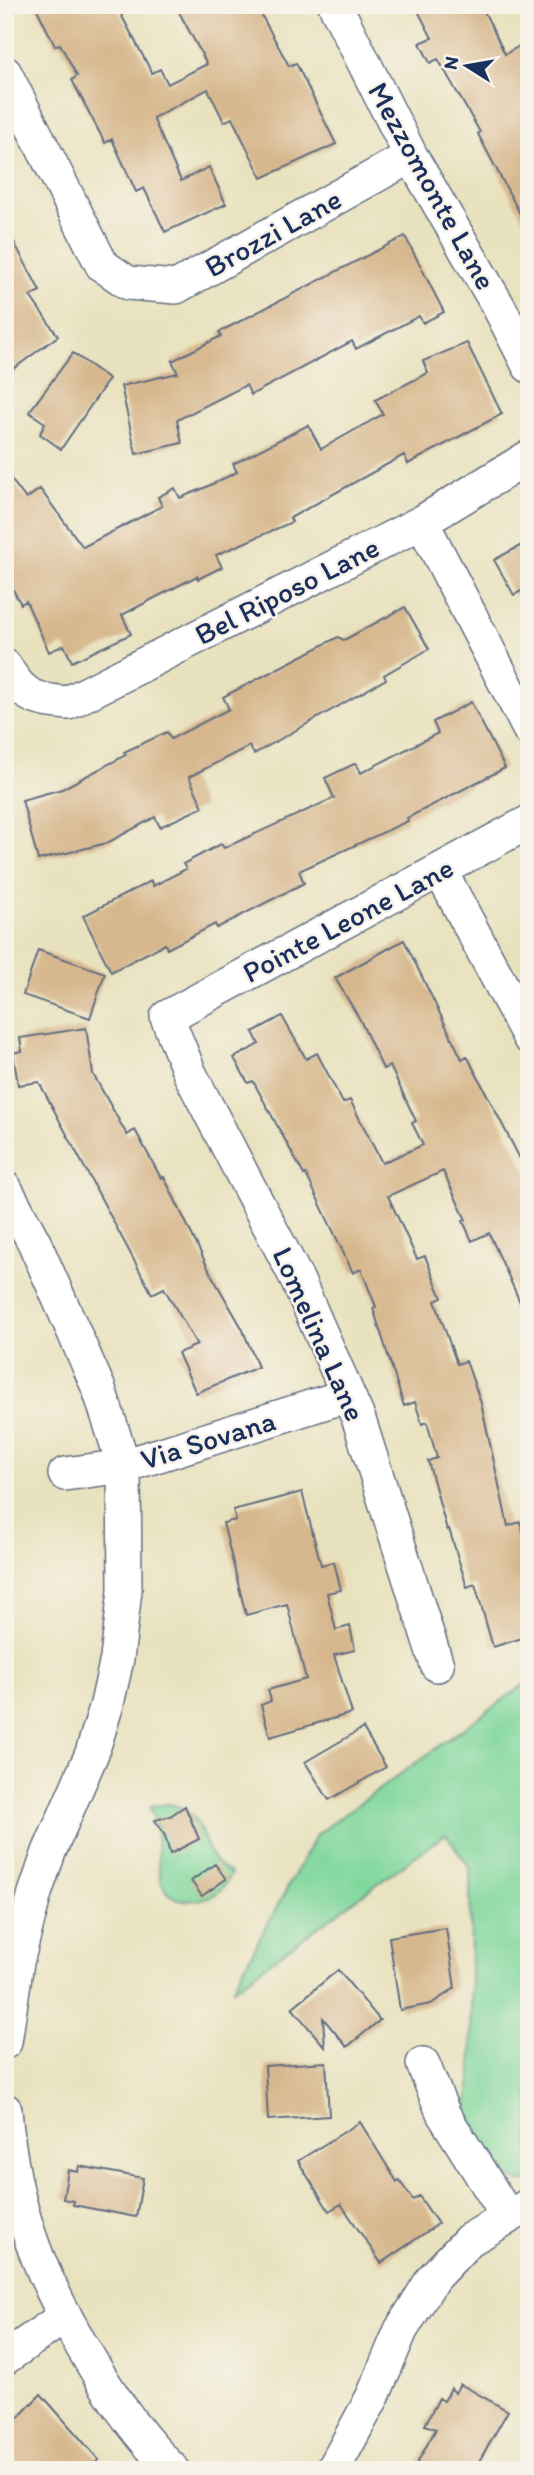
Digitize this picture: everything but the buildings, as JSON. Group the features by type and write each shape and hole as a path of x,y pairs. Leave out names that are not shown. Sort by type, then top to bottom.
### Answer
{"street":[{"name":"Mezzomonte Lane","path":"335,5 411,156 500,309 529,366"},
{"name":"Brozzi Lane","path":"5,74 102,265 128,283 176,287 411,156"},
{"name":"Bel Riposo Lane","path":"5,666 17,687 38,700 68,703 422,522 529,457"},
{"path":"422,522 529,729"},
{"name":"Pointe Leone Lane","path":"167,1017 529,822"},
{"path":"440,870 529,1037"},
{"name":"Lomelina Lane","path":"167,1017 190,1074 297,1279 359,1420 437,1665"},
{"path":"5,1188 34,1242 99,1389 124,1466 125,1590 117,1660 92,1753 49,1852 35,1893 17,1962 5,2042"},
{"name":"Via Sovana","path":"65,1474 124,1466 348,1395"},
{"path":"334,2470 373,2396 401,2330 433,2278 469,2240 518,2211 444,2115 423,2064"},
{"path":"5,2110 9,2157 30,2244 64,2317 112,2397 156,2453 173,2470"},
{"path":"5,2357 64,2317"}],"green space":[{"path":"529,1681 529,2180 522,2182 502,2175 465,2117 472,2075 470,1868 446,1834 232,1990 316,1835"},
{"path":"170,1804 193,1817 212,1857 231,1873 215,1895 199,1900 183,1900 172,1896 165,1889 159,1869 157,1833 150,1806"}]}
